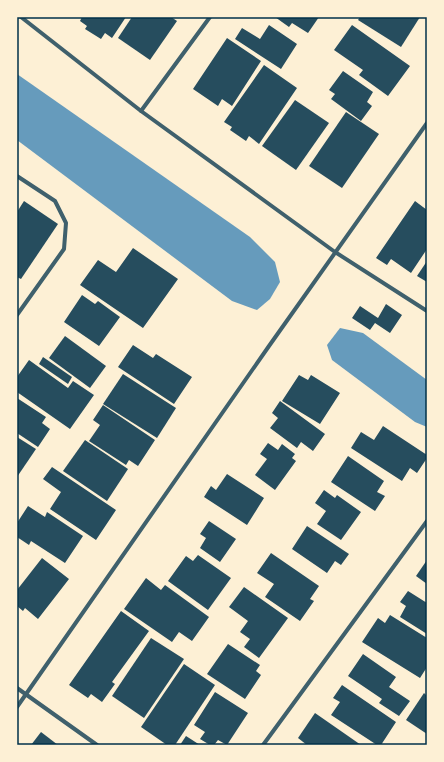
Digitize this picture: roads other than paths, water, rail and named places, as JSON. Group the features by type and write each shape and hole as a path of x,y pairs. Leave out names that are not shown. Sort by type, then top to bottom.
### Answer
{"street":[{"path":"21,17 141,111 335,252 427,311"},
{"path":"141,111 210,17"},
{"path":"17,707 427,123"},
{"path":"17,176 55,201 66,224 64,249 17,316"},
{"path":"263,745 427,521"},
{"path":"17,688 97,745"}],"water":[{"path":"17,74 250,237 275,262 280,282 270,299 257,310 232,301 17,140"},
{"path":"340,328 363,333 427,380 427,427 415,422 332,360 327,345"}]}
